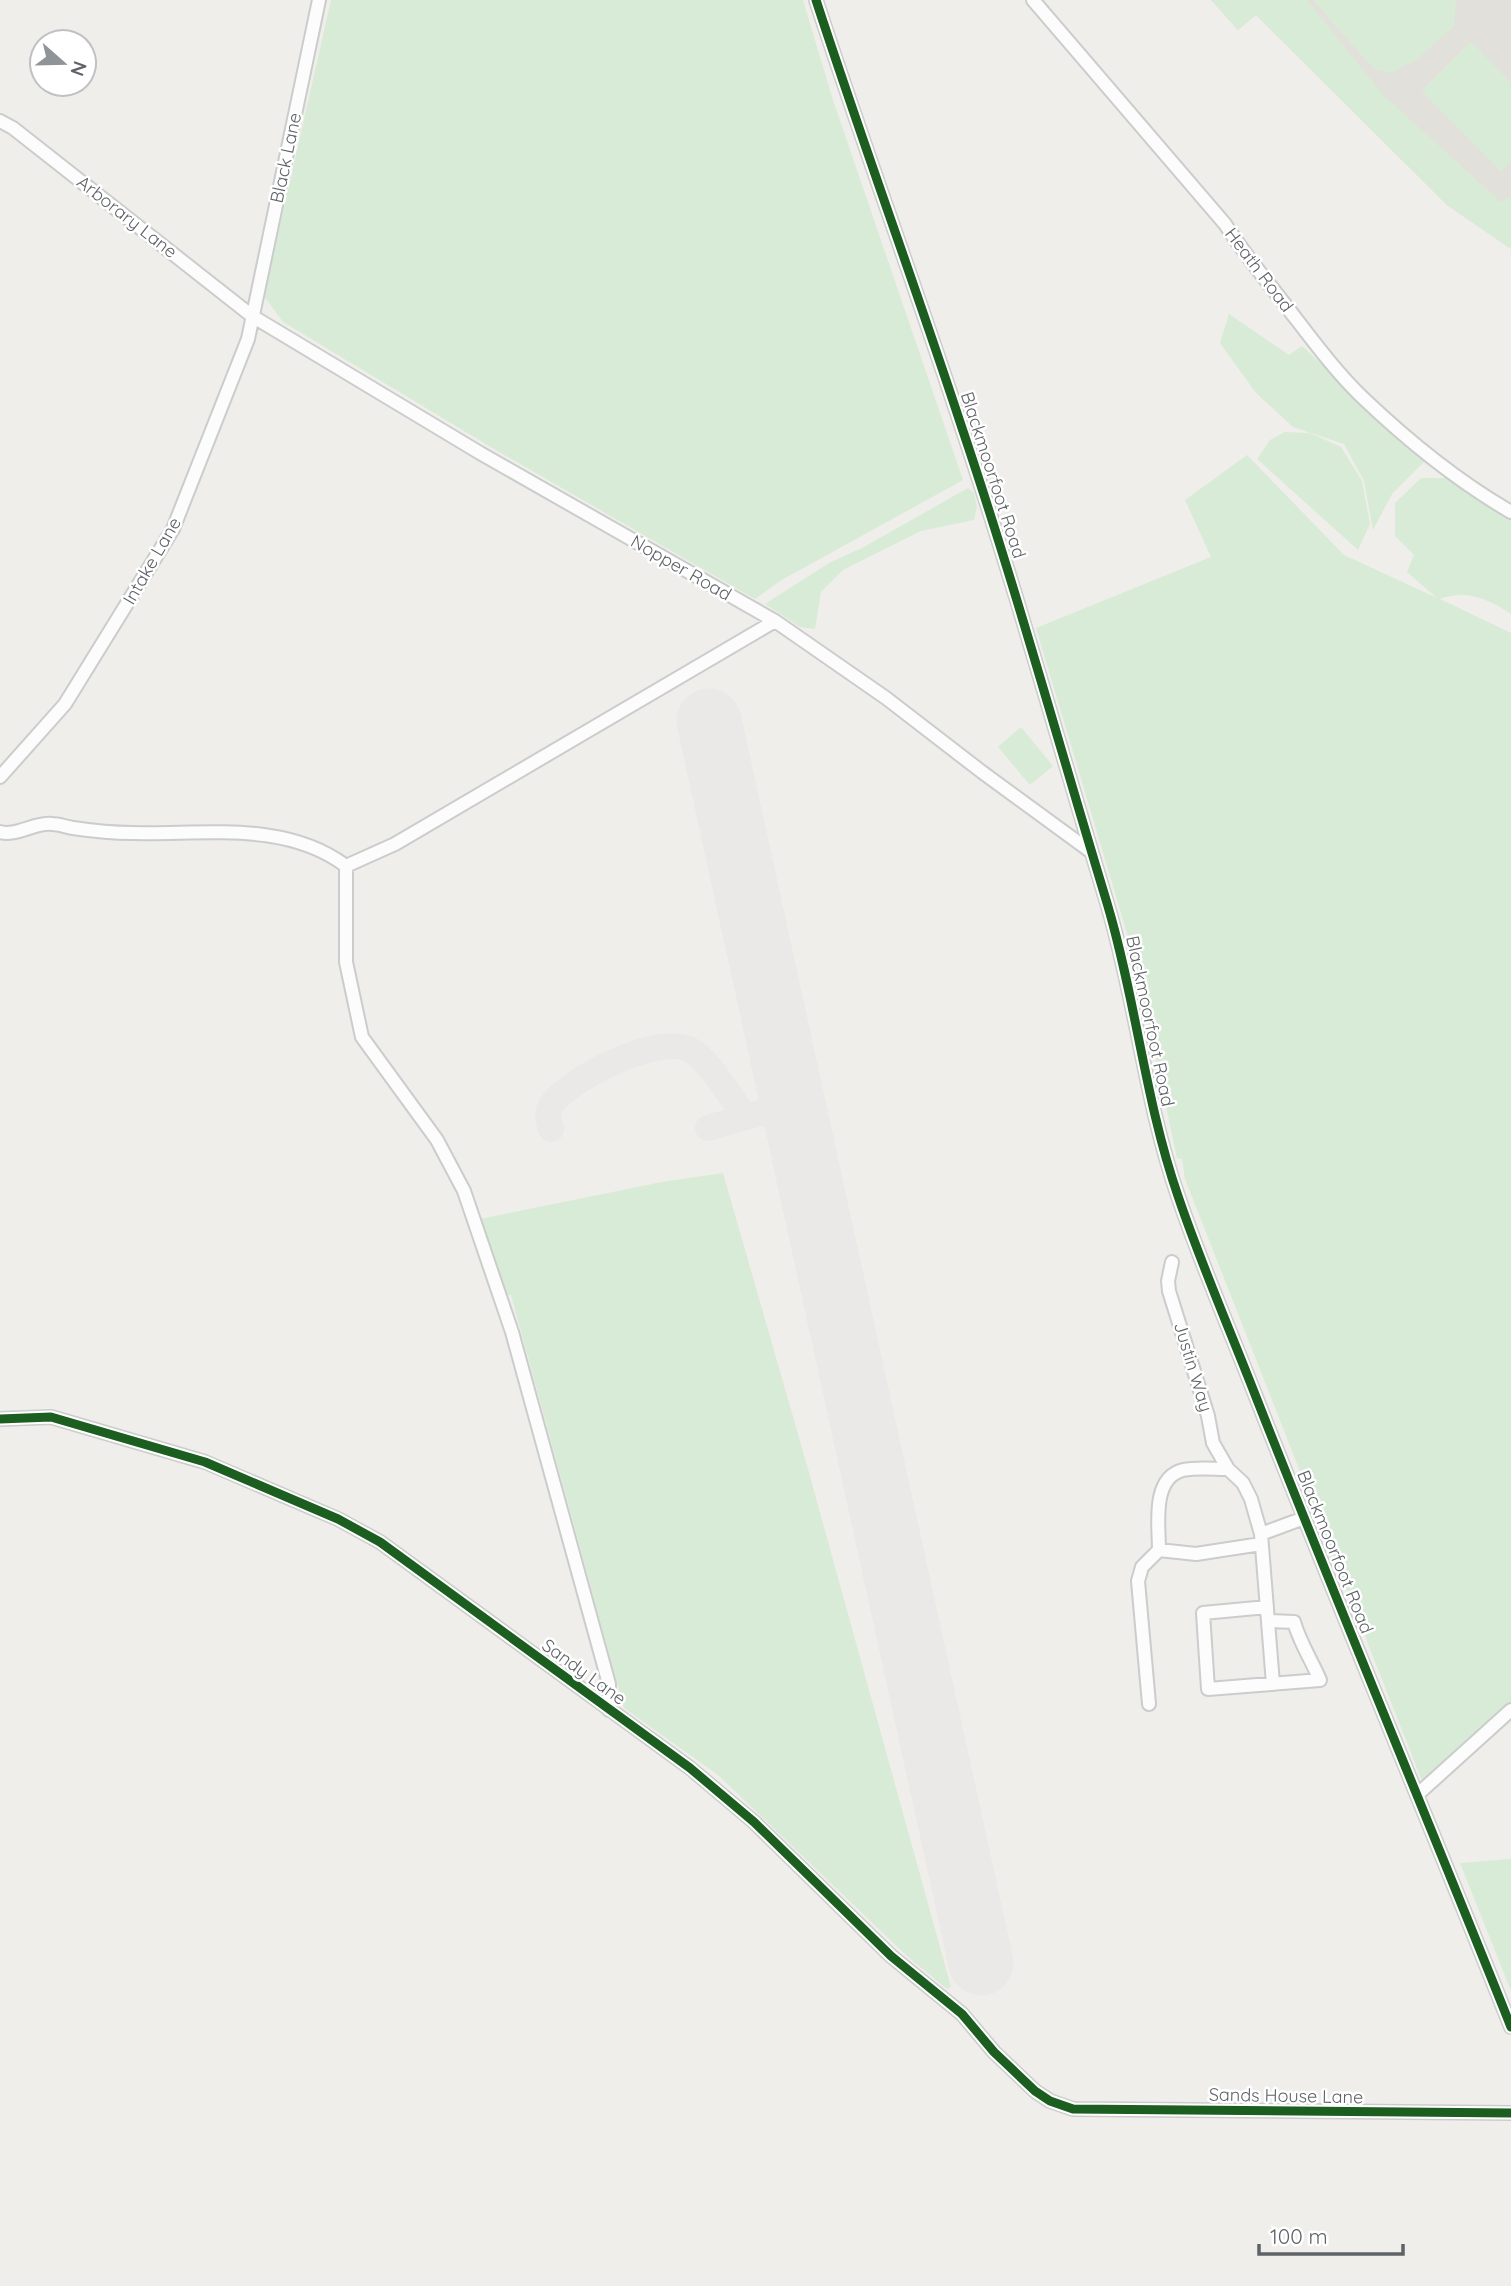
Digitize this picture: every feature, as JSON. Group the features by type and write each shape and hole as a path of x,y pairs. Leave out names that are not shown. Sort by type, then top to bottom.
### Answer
{"street":[{"name":"Black Lane","path":"252,316 319,0"},
{"name":"Blackmoorfoot Road","path":"816,0 847,96 915,284 981,485 1123,964 1158,1132 1179,1199 1304,1518 1511,2027"},
{"name":"Heath Road","path":"1033,0 1225,224 1239,246 1361,396 1420,447 1511,512"},
{"name":"Arborary Lane","path":"0,121 13,128 252,316"},
{"name":"Nopper Road","path":"252,316 480,453 775,621 886,698 1090,851"},
{"name":"Intake Lane","path":"0,777 65,704 173,529 248,339 252,316"},
{"path":"346,866 395,844 775,621"},
{"path":"0,832 5,834 35,825 52,824 100,832 192,834 226,831 278,836 309,846 336,858 346,866"},
{"path":"346,866 346,962 362,1037 437,1140 464,1191 512,1332 609,1684 609,1710"},
{"name":"Justin Way","path":"1172,1262 1169,1291 1208,1416 1213,1444 1228,1469"},
{"name":"Sandy Lane","path":"0,1419 51,1417 192,1458 338,1519 380,1542 690,1768 754,1822 891,1956 962,2014 994,2052 1035,2091 1061,2106"},
{"path":"1149,1704 1138,1581 1142,1567 1159,1550 1158,1506 1163,1489 1171,1475 1184,1470 1228,1469 1243,1483 1251,1499 1261,1539 1273,1684"},
{"path":"1159,1550 1196,1554 1261,1539 1304,1518"},
{"path":"1203,1614 1267,1614 1294,1622 1300,1643 1320,1680 1208,1689 1203,1614"},
{"path":"1418,1794 1511,1710"},
{"name":"Sands House Lane","path":"1061,2106 1108,2110 1511,2113"}],"shaded area":[{"path":"1211,0 1511,0 1511,249 1447,205 1256,15 1238,30"}],"green space":[{"path":"331,0 803,0 833,100 963,480 780,581 755,599 494,449 283,322 264,296"},
{"path":"1211,0 1307,0 1384,96 1501,202 1511,196 1511,249 1447,205 1256,15 1238,30"},
{"path":"1313,0 1456,0 1454,26 1416,60 1391,73 1374,69"},
{"path":"1471,42 1511,83 1511,161 1501,172 1422,91"},
{"path":"1229,314 1289,355 1302,346 1426,460 1392,494 1373,530 1364,481 1344,444 1293,427 1256,393 1220,343"},
{"path":"1285,432 1310,433 1341,447 1362,481 1370,524 1358,550 1257,459 1270,440"},
{"path":"1247,455 1344,555 1437,598 1407,572 1414,555 1395,536 1395,503 1421,478 1453,478 1480,502 1511,519 1511,614 1494,604 1468,595 1440,599 1511,633 1511,1702 1422,1781 1185,1179 1182,1159 1177,1158 1135,960 1036,628 1211,557 1185,500"},
{"path":"968,488 974,493 977,507 974,520 921,531 843,570 821,592 815,629 800,627 765,604 829,563 862,548"},
{"path":"1021,727 1053,766 1030,785 998,747"},
{"path":"723,1173 951,1987 947,1989 907,1956 718,1775 624,1708 511,1295 505,1295 480,1219 662,1182"},
{"path":"1511,1859 1511,1991 1460,1863"}],"taxiway":[{"path":"551,1129 548,1116 550,1107 562,1093 577,1082 635,1054 672,1046 686,1048 702,1059 744,1116"},
{"path":"708,1128 764,1112 777,1118 803,1152"}],"runway":[{"path":"709,721 981,1963"}],"cycle path":[{"path":"816,0 944,374 1019,606 1117,940 1157,1124 1178,1196 1287,1476 1511,2027"},
{"path":"0,1419 51,1417 205,1462 338,1519 380,1542 690,1768 754,1822 891,1956 962,2014 994,2052 1035,2091 1050,2101 1073,2109 1511,2113"}]}
